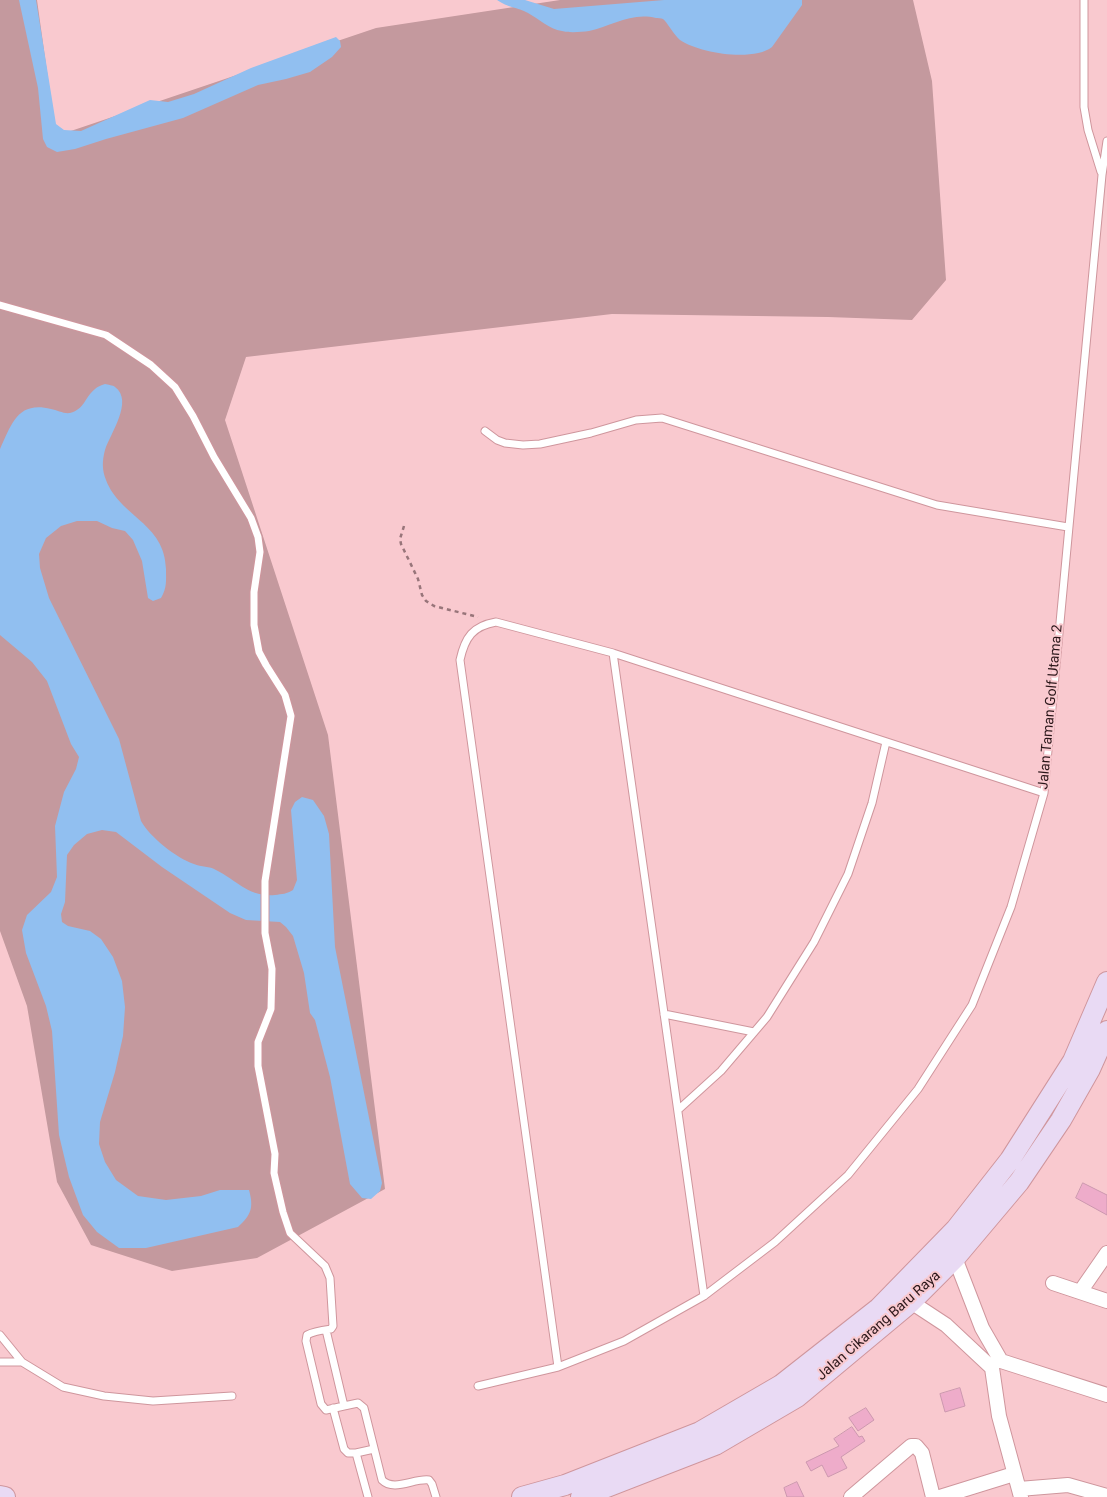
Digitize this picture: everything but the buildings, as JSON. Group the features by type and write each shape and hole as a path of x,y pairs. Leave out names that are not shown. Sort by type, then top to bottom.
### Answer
{"main road":[{"name":"Jalan Cikarang Baru Raya","path":"522,1497 566,1485 700,1432 781,1385 879,1308 956,1229 1010,1160 1073,1061 1107,982"},
{"name":"Jalan Cikarang Baru Raya","path":"581,1497 714,1445 797,1397 912,1302 955,1258 1019,1182 1050,1136 1090,1069 1107,1031"},
{"path":"0,1496 5,1497"}],"street":[{"path":"1080,1292 1107,1253"},
{"path":"955,1258 970,1301 996,1364 999,1416 1020,1493 1068,1485 1107,1496"},
{"path":"1054,1283 1107,1301"},
{"path":"912,1302 946,1325 996,1364 1107,1395"},
{"path":"851,1497 911,1446 916,1446 922,1453 934,1497"},
{"path":"940,1497 1014,1474"}],"lane":[{"name":"Jalan Taman Golf Utama 2","path":"1084,0 1084,107 1088,130 1102,175"},
{"name":"Jalan Taman Golf Utama 2","path":"478,1386 558,1367 624,1341 704,1296 775,1242 848,1175 918,1088 972,1005 1011,907 1044,793 1102,175 1107,141"},
{"path":"0,305 106,335 151,365 174,387 193,416 214,457 251,518 258,537 260,552 254,592 254,625 259,652 285,695 291,716 265,881 265,933 272,969 271,1009 258,1042 258,1066 275,1154 274,1174 290,1233 325,1266 330,1278 333,1326 331,1329 311,1333 307,1336 306,1341 320,1404 326,1410 358,1403 364,1408 382,1480 392,1486 429,1480 436,1497"},
{"path":"485,432 505,443 540,444 636,420 662,418 937,505 1068,527"},
{"path":"558,1367 460,660 463,646 473,631 484,624 496,622 613,653 1044,793"},
{"path":"613,653 704,1296"},
{"path":"678,1110 721,1071 754,1032 766,1017 814,942 848,874 872,803 886,742"},
{"path":"664,1014 754,1032"},
{"path":"326,1330 344,1406"},
{"path":"0,1335 22,1362 63,1387 104,1396 153,1401 232,1396"},
{"path":"0,1362 22,1362"},
{"path":"333,1408 344,1449 348,1453 374,1449"},
{"path":"356,1453 368,1497"}],"path":[{"path":"404,526 400,539 401,544 418,579 422,595 426,601 434,606 496,622"}],"shaded area":[{"path":"0,0 37,0 56,136 376,28 560,0 913,0 932,81 946,280 912,320 612,314 246,357 225,420 328,735 385,1189 257,1258 172,1271 91,1245 57,1182 27,1006 0,931"}],"water":[{"path":"19,0 36,0 56,124 64,130 81,131 150,100 168,102 194,94 251,68 336,37 340,41 341,47 332,57 310,72 258,85 183,118 75,149 57,152 47,147 43,139 38,88"},
{"path":"497,0 525,0 554,9 664,0 802,0 802,5 772,47 763,52 740,55 712,52 689,45 680,40 661,18 630,18 589,31 568,32 557,30 528,13 505,5"},
{"path":"105,384 115,387 120,393 122,401 119,418 104,454 103,465 106,480 121,503 150,530 158,541 164,553 166,569 165,587 161,598 153,601 148,598 142,561 133,540 125,531 112,528 97,521 77,521 61,526 46,538 39,554 40,568 49,598 119,739 141,821 164,846 187,861 224,874 250,891 266,895 284,894 293,890 297,880 291,810 295,802 302,797 313,800 324,816 329,834 335,947 382,1183 380,1191 371,1199 362,1198 350,1184 330,1077 315,1020 310,1013 304,973 293,936 286,927 280,922 246,920 230,913 162,867 116,832 102,830 87,834 74,845 67,855 65,902 61,914 62,922 68,926 90,931 101,939 113,957 122,981 125,1007 123,1036 115,1072 100,1122 99,1144 105,1162 116,1180 138,1196 166,1200 201,1196 220,1190 249,1190 251,1202 249,1215 238,1227 146,1248 119,1248 97,1232 83,1215 69,1177 59,1135 52,1031 46,1006 26,953 22,930 27,915 51,892 57,877 55,826 64,792 76,769 79,757 71,744 47,681 32,662 0,635 0,449 13,423 24,411 40,407 70,413 82,406 91,392"}]}
